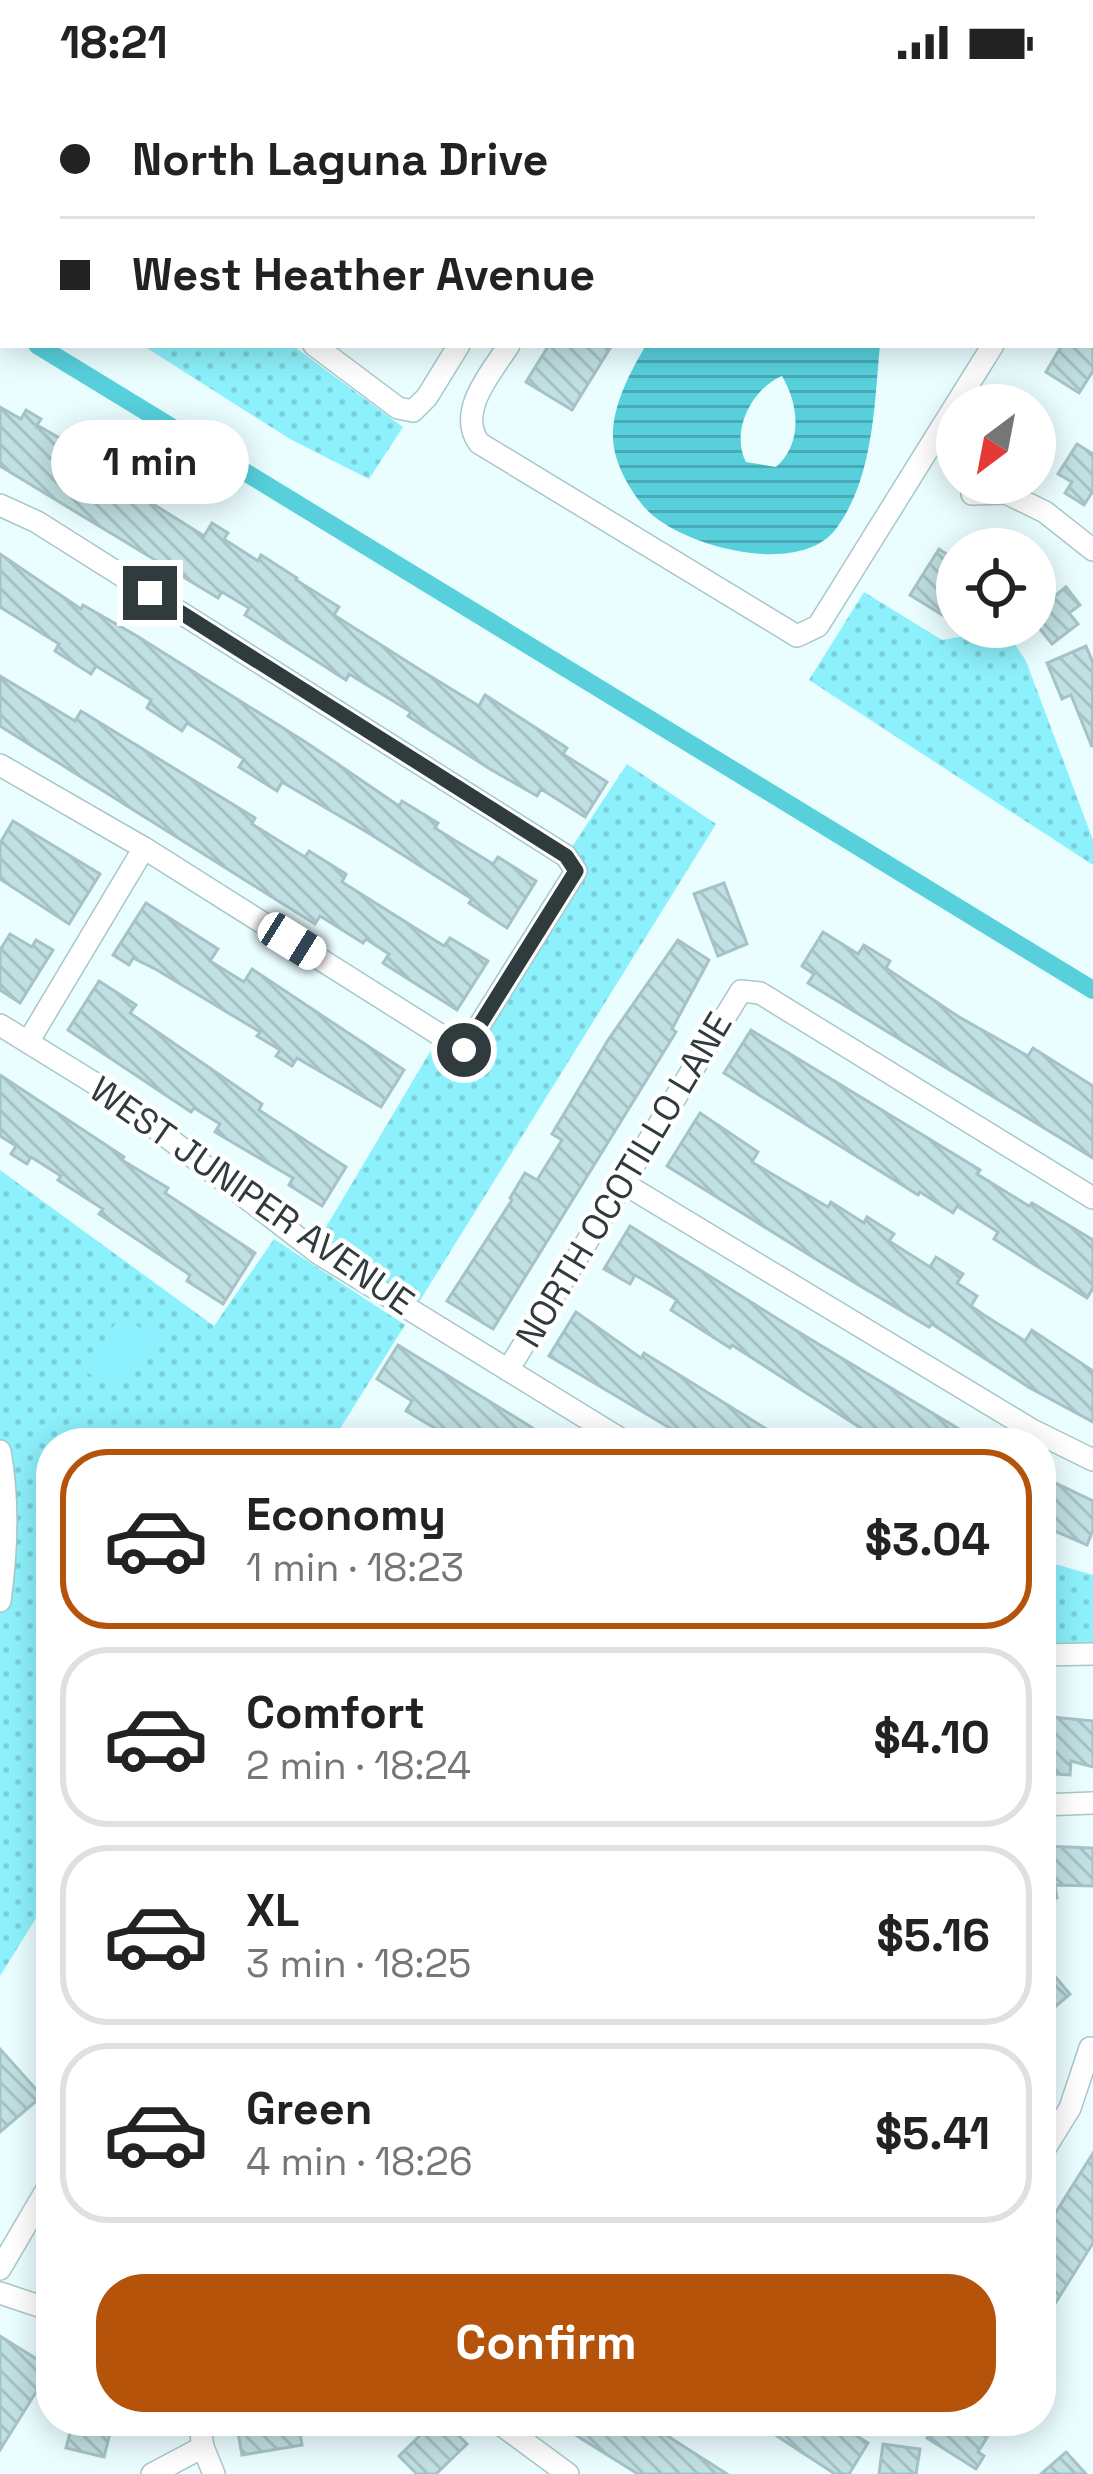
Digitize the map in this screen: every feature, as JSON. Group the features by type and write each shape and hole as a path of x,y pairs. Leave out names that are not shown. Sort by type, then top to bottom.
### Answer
{"street":[{"path":"318,348 398,408 413,411 457,348"},
{"path":"507,348 472,410 472,433 489,451 797,636 818,626 991,348"},
{"path":"1029,504 1093,550"},
{"path":"0,505 37,522 527,831 566,856 576,871 464,1050 144,848 0,765"},
{"path":"28,1042 144,848"},
{"name":"NORTH OCOTILLO LANE","path":"508,1370 741,991 760,994 1093,1198"},
{"name":"WEST JUNIPER AVENUE","path":"0,1025 107,1091 318,1253 603,1428"},
{"path":"623,1183 1029,1428"},
{"path":"1056,1442 1093,1460"},
{"path":"0,1451 6,1482 0,1601"},
{"path":"1056,1655 1093,1654"},
{"path":"1056,1804 1093,1803"},
{"path":"1056,2131 1070,2108 1090,2048"},
{"path":"0,2269 36,2208"},
{"path":"0,2293 36,2305"},
{"path":"201,2436 214,2474"},
{"path":"516,2436 568,2474"},
{"path":"152,2474 203,2447"}],"shaded area":[{"path":"147,348 296,348 403,427 369,479 290,439"},
{"path":"644,348 880,348 873,417 858,488 835,530 818,544 796,552 742,552 714,545 666,525 649,512 632,491 616,456 614,421 621,394","holes":["782,376 795,411 791,447 776,467 746,462 742,425 761,390"]},
{"path":"864,592 936,636 936,648 1017,648 1093,840 1093,865 809,680"},
{"path":"627,764 716,824 419,1302 319,1239 440,1035 463,1049 575,871 566,856"},
{"path":"0,1170 214,1326 274,1239 405,1325 340,1428 36,1428 36,1918 0,1976"},
{"path":"121,1315 155,1338 118,1393 84,1370"},
{"path":"1056,1564 1093,1575 1093,1654 1056,1655"}],"building":[{"path":"547,348 610,348 572,410 526,382"},
{"path":"1060,348 1093,348 1093,371 1079,393 1046,372"},
{"path":"0,407 21,419 26,410 41,419 37,425 155,493 150,502 204,536 212,523 228,533 224,539 297,578 339,607 334,615 422,671 479,706 485,695 567,748 563,754 607,782 585,817 541,789 537,796 490,769 408,716 411,712 349,674 346,680 245,615 249,608 222,592 218,598 0,466"},
{"path":"1077,444 1093,454 1093,491 1084,505 1065,493 1072,482 1058,474"},
{"path":"0,554 81,609 83,605 137,636 307,743 399,806 402,801 438,823 435,828 493,864 498,857 536,881 507,928 469,903 472,899 370,834 282,782 277,791 239,767 244,759 187,723 182,731 147,708 151,700 96,666 91,674 55,651 59,644 0,607"},
{"path":"936,554 936,611 910,595"},
{"path":"1066,587 1080,605 1069,613 1078,624 1056,641 1056,595"},
{"path":"1086,646 1093,663 1092,747 1071,695 1062,699 1047,663"},
{"path":"0,676 75,721 81,711 255,818 252,824 305,857 309,851 346,874 342,882 444,946 450,938 488,961 457,1010 383,963 389,954 366,939 363,943 320,916 315,924 0,726"},
{"path":"13,821 100,874 69,924 0,879 0,843"},
{"path":"724,883 747,944 718,956 694,894"},
{"path":"146,903 218,949 210,961 244,982 252,969 404,1070 381,1107 297,1058 292,1066 276,1056 280,1050 257,1036 260,1032 157,970 133,958 129,965 113,955"},
{"path":"823,932 858,954 864,945 890,961 886,968 959,1017 1028,1056 1033,1048 1093,1086 1093,1158 808,983 814,974 802,966"},
{"path":"10,934 32,947 36,940 53,950 20,1003 0,990 0,950"},
{"path":"678,940 709,960 672,1029 676,1032 493,1329 447,1301 525,1173 537,1180 562,1140 552,1134 608,1040"},
{"path":"99,981 136,1005 130,1013 262,1104 259,1110 346,1167 322,1206 289,1185 293,1178 215,1132 220,1124 194,1108 191,1112 68,1030"},
{"path":"751,1030 980,1170 977,1174 1029,1206 1032,1203 1093,1240 1093,1288 1087,1298 994,1239 998,1232 957,1206 953,1213 918,1195 724,1073"},
{"path":"0,1075 124,1157 122,1160 168,1188 165,1193 255,1253 223,1304 187,1281 190,1275 99,1214 103,1209 58,1180 61,1176 31,1157 27,1164 11,1154 16,1146 0,1136"},
{"path":"700,1113 758,1152 752,1162 828,1207 831,1202 864,1223 867,1217 894,1234 889,1241 930,1267 936,1257 963,1274 957,1283 977,1296 971,1306 984,1315 1025,1341 1032,1330 1093,1371 1093,1422 667,1166"},
{"path":"630,1226 957,1428 861,1428 671,1310 677,1300 635,1275 630,1284 604,1269"},
{"path":"576,1312 641,1358 644,1353 765,1428 670,1428 549,1356"},
{"path":"398,1345 532,1428 435,1428 406,1411 412,1401 377,1379"},
{"path":"1056,1483 1093,1501 1093,1530 1087,1545 1056,1532"},
{"path":"1056,1717 1093,1721 1093,1767 1071,1761 1070,1775 1056,1774"},
{"path":"1056,1847 1093,1848 1093,1886 1056,1885"},
{"path":"1056,1978 1070,1994 1056,2006"},
{"path":"0,2049 36,2089 36,2101 0,2132"},
{"path":"1093,2153 1093,2243 1056,2302 1056,2212"},
{"path":"0,2336 36,2359 36,2392 0,2450"},
{"path":"69,2436 109,2436 104,2457 66,2448"},
{"path":"239,2436 300,2436 302,2445 242,2455"},
{"path":"420,2436 459,2436 467,2444 436,2474 417,2474 399,2456"},
{"path":"577,2436 667,2436 727,2474 638,2474"},
{"path":"777,2436 857,2436 868,2443 849,2474 835,2474"},
{"path":"988,2436 978,2452 984,2456 976,2469 927,2438"},
{"path":"883,2444 920,2449 916,2474 879,2474"},
{"path":"1066,2452 1086,2474 1041,2474"}],"waterway":[{"path":"42,348 1093,990"}],"route":[{"path":"150,593 566,856 576,871 464,1050"}]}
